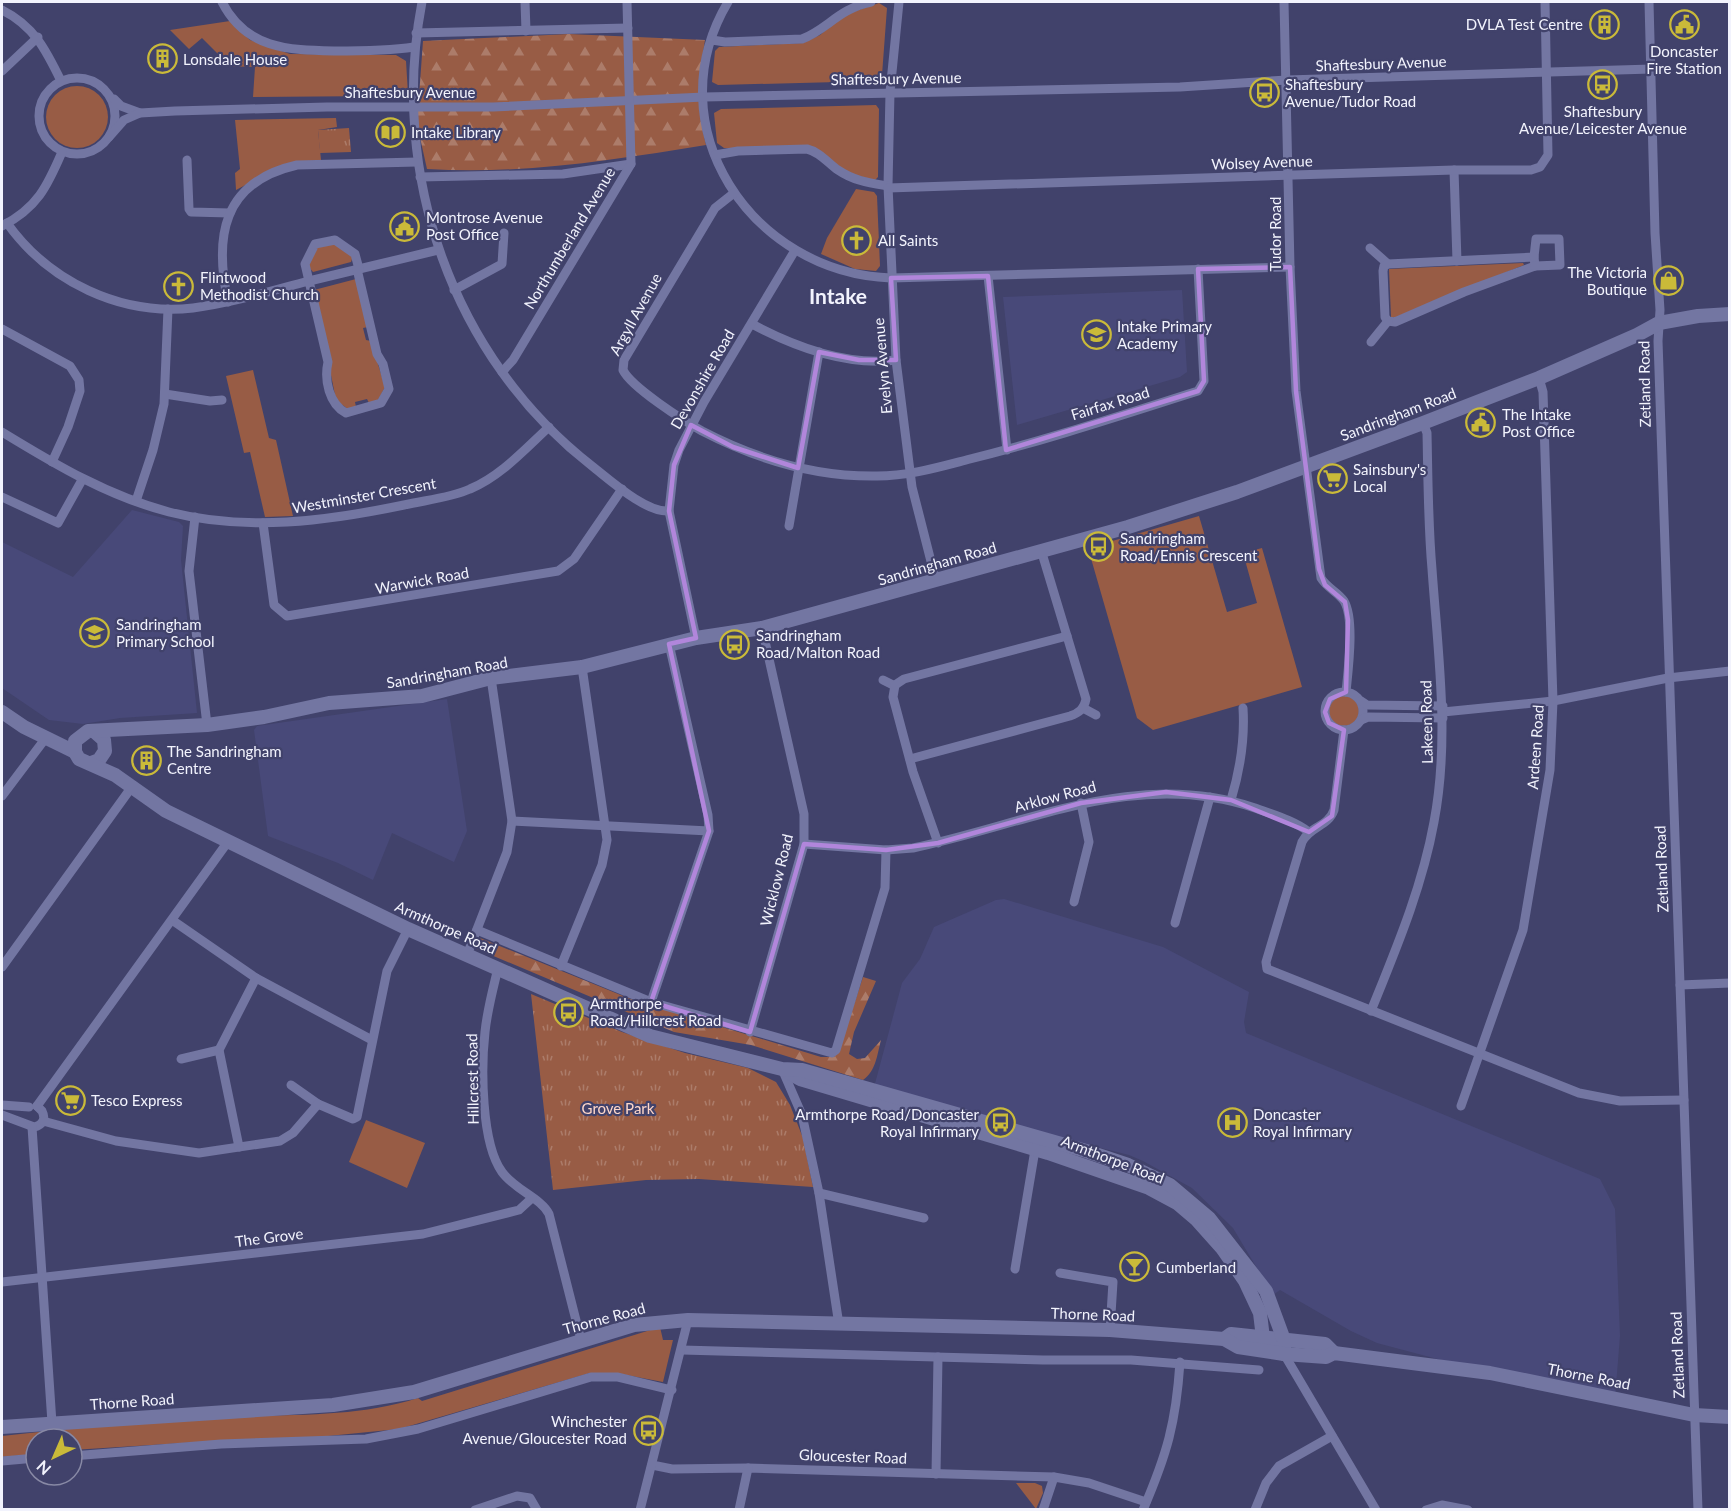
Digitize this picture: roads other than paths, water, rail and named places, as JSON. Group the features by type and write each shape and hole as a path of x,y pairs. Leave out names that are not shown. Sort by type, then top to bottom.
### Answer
{"street":[{"path":"11,2 3,11 28,27 38,37 61,81"},
{"path":"222,2 233,19 251,35 285,50 383,51 414,47"},
{"path":"422,2 414,47 412,106 417,162 438,250 454,291 473,328 502,372 549,427 622,489 656,510 669,511"},
{"path":"525,2 526,31"},
{"name":"Northumberland Avenue","path":"502,372 524,342 631,164 627,2"},
{"path":"728,2 712,40 705,71 704,97 707,126 715,155 734,193 754,219 794,252 841,272 891,278 1290,267"},
{"path":"712,40 725,42 802,39 812,35 848,9 871,2"},
{"name":"Evelyn Avenue","path":"898,2 890,92 888,187 896,360 910,474 936,581"},
{"name":"Tudor Road","path":"1284,2 1290,176 1290,267 1296,391 1308,464 1321,578 1325,585 1340,596 1347,608 1349,655 1346,692"},
{"path":"1545,2 1547,73"},
{"name":"Zetland Road","path":"1649,2 1668,678 1698,1509"},
{"path":"416,33 628,28"},
{"path":"2,71 38,37"},
{"name":"Shaftesbury Avenue","path":"140,113 412,106 493,107 704,97 1180,87 1287,80 1652,69"},
{"name":"Wolsey Avenue","path":"715,155 738,151 807,149 815,151 836,169 854,179 888,187 1454,170 1531,170 1546,161 1548,155 1547,73"},
{"path":"72,77 90,79 109,93 121,106 140,113 124,120 109,137 89,152 76,155 62,152 45,135 39,122 39,111 49,89 72,77"},
{"path":"109,93 116,112 114,127 109,137"},
{"path":"62,152 39,199 4,225 40,261 83,289 122,303 168,309 228,302 438,250"},
{"path":"187,160 191,212 230,213"},
{"path":"228,302 220,255 221,240 230,213 248,189 270,174 285,168 314,164 417,162"},
{"path":"420,177 563,174 631,164"},
{"path":"1454,170 1457,261"},
{"name":"Argyll Avenue","path":"734,193 715,208 622,364 625,375 691,425 733,447 798,468 875,476 910,474"},
{"path":"454,291 502,264 504,233"},
{"path":"331,240 350,248 355,254 377,354 383,364 389,390 386,398 374,406 346,413 335,406 326,374 328,362 309,281 305,267 310,250 315,244 331,240"},
{"path":"1370,248 1388,264 1534,261 1395,322 1388,321"},
{"name":"Devonshire Road","path":"696,638 669,511 674,465 691,425 794,252"},
{"path":"1388,264 1383,271 1385,317 1388,321"},
{"name":"Fairfax Road","path":"910,474 1007,450 1198,391 1204,381 1198,269"},
{"path":"988,276 1007,450"},
{"path":"136,501 153,450 165,394 168,309"},
{"name":"Sandringham Road","path":"95,732 207,725 264,717 329,703 422,696 491,678 582,667 696,638 762,628 1041,550 1112,533 1237,492 1423,423 1539,378 1638,335 1659,323 1698,316 1730,314"},
{"path":"1371,342 1388,321"},
{"path":"752,324 776,337 819,352 859,360 896,360"},
{"path":"2,329 69,366 79,380 80,391 52,462"},
{"path":"789,526 819,352"},
{"name":"Ardeen Road","path":"1461,1106 1523,930 1550,770 1553,701 1543,392 1539,378"},
{"path":"165,394 210,401 222,400"},
{"name":"Lakeen Road","path":"1371,1011 1411,907 1427,857 1441,770 1443,712 1431,566 1426,433 1423,423"},
{"name":"Westminster Crescent","path":"2,432 82,480 136,501 195,517 263,523 349,516 472,489 491,477 549,427"},
{"path":"2,497 58,523 82,480"},
{"name":"Warwick Road","path":"263,523 274,606 287,616 558,572 574,559 622,489"},
{"path":"195,517 189,571 207,725"},
{"path":"910,759 1070,717 1083,708 1086,699 1041,550"},
{"name":"Wicklow Road","path":"750,1032 804,844 804,814 762,628"},
{"path":"938,843 910,759 893,697 895,686 904,679 1067,636"},
{"path":"651,1002 709,831 708,815 669,644"},
{"path":"561,966 602,865 608,826 582,667"},
{"path":"1443,712 1367,705 1346,692 1330,699 1325,712 1329,723 1344,730 1353,728 1368,717 1443,712 1553,701 1668,678 1730,671"},
{"path":"467,955 507,852 512,821 491,678"},
{"path":"883,680 895,686"},
{"path":"1361,701 1363,713 1361,720"},
{"path":"1083,708 1096,715"},
{"path":"1231,800 1244,732 1243,708"},
{"path":"2,712 45,739 75,752 79,759 91,763 99,760 105,748 123,731"},
{"path":"1344,730 1334,810 1329,821 1309,832 1302,842 1266,966 1272,972 1480,1055 1597,1098 1620,1101 1684,1100"},
{"path":"2,796 45,739 78,737 88,731 95,732 100,736 105,748"},
{"path":"75,752 78,737"},
{"name":"Armthorpe Road","path":"105,748 115,775"},
{"name":"Armthorpe Road","path":"91,763 115,775 166,811 227,843 408,929 650,1036 782,1069 802,1070 1036,1143 1128,1165 1170,1185 1185,1195 1229,1241 1266,1291 1284,1347"},
{"path":"2,967 131,788"},
{"name":"Arklow Road","path":"804,844 886,850 938,843 1121,795 1166,792 1231,800 1287,819 1309,832"},
{"path":"1174,923 1210,797"},
{"path":"1074,902 1089,842 1081,804"},
{"path":"512,821 709,831"},
{"path":"52,1423 28,1124 23,1114 33,1107 227,843"},
{"name":"Armthorpe Road","path":"477,930 651,1002 750,1032 832,1053 836,1050 885,888 886,850"},
{"path":"172,920 256,978 372,1040"},
{"path":"291,1085 318,1104 348,1119 357,1117 387,971 408,929"},
{"name":"Hillcrest Road","path":"498,968 485,1030 483,1056 485,1117 489,1146 510,1182 549,1214 581,1340"},
{"path":"239,1147 219,1050 256,978"},
{"path":"1680,985 1730,984"},
{"path":"181,1059 219,1050"},
{"path":"782,1069 802,1115 819,1193 839,1324"},
{"path":"43,1121 108,1139 188,1152 239,1147 287,1138 318,1104"},
{"path":"2,1105 33,1107 42,1111 43,1121"},
{"path":"2,1115 38,1126 43,1121"},
{"path":"1015,1269 1036,1143"},
{"name":"Armthorpe Road","path":"1036,1143 1149,1188 1177,1203 1197,1220 1222,1248 1245,1281 1260,1313 1263,1338"},
{"path":"819,1193 924,1218"},
{"name":"The Grove","path":"2,1282 423,1234 519,1210 532,1198"},
{"path":"1060,1273 1113,1282 1110,1330"},
{"path":"640,1509 688,1320"},
{"name":"Thorne Road","path":"2,1427 333,1406 388,1398 648,1322 688,1320 1110,1330 1224,1339 1238,1347 1325,1344 1334,1353 1490,1373 1694,1415 1730,1417"},
{"name":"Thorne Road","path":"1224,1339 1231,1334 1263,1338 1284,1347"},
{"path":"1284,1347 1332,1436 1376,1509"},
{"path":"682,1350 1180,1362 1259,1370"},
{"path":"936,1474 938,1357"},
{"path":"1144,1506 1173,1428 1180,1362"},
{"path":"84,1455 221,1444 366,1439 418,1429 591,1377 618,1377 672,1390"},
{"path":"1256,1509 1266,1483 1279,1466 1332,1436"},
{"path":"2,1461 24,1459"},
{"name":"Gloucester Road","path":"652,1465 672,1469 748,1468 1054,1477 1089,1483 1144,1506"},
{"path":"739,1509 748,1468"},
{"path":"1043,1509 1054,1477"},
{"path":"475,1509 523,1496 530,1498 537,1509"},
{"path":"1426,1509 1442,1505 1467,1509"}],"place":[{"name":"DVLA Test Centre","path":"1604,24"},
{"name":"Doncaster Fire Station","path":"1684,24"},
{"name":"Lonsdale House","path":"162,59"},
{"name":"Shaftesbury Avenue/Leicester Avenue","path":"1603,84"},
{"name":"Shaftesbury Avenue/Tudor Road","path":"1264,93"},
{"name":"Intake Library","path":"390,132"},
{"name":"Montrose Avenue Post Office","path":"405,226"},
{"name":"All Saints","path":"857,240"},
{"name":"The Victoria Boutique","path":"1668,281"},
{"name":"Flintwood Methodist Church","path":"179,286"},
{"name":"Intake Primary Academy","path":"1096,335"},
{"name":"The Intake Post Office","path":"1481,423"},
{"name":"Sainsbury's Local","path":"1332,478"},
{"name":"Sandringham Road/Ennis Crescent","path":"1099,547"},
{"name":"Sandringham Primary School","path":"95,633"},
{"name":"Sandringham Road/Malton Road","path":"735,644"},
{"name":"The Sandringham Centre","path":"146,760"},
{"name":"Armthorpe Road/Hillcrest Road","path":"569,1012"},
{"name":"Tesco Express","path":"70,1100"},
{"name":"Armthorpe Road/Doncaster Royal Infirmary","path":"1000,1123"},
{"name":"Doncaster Royal Infirmary","path":"1232,1123"},
{"name":"Cumberland","path":"1135,1267"},
{"name":"Winchester Avenue/Gloucester Road","path":"648,1430"}],"district":[{"name":"Intake","path":"838,295"}],"park label":[{"name":"Grove Park","path":"618,1108"}]}
